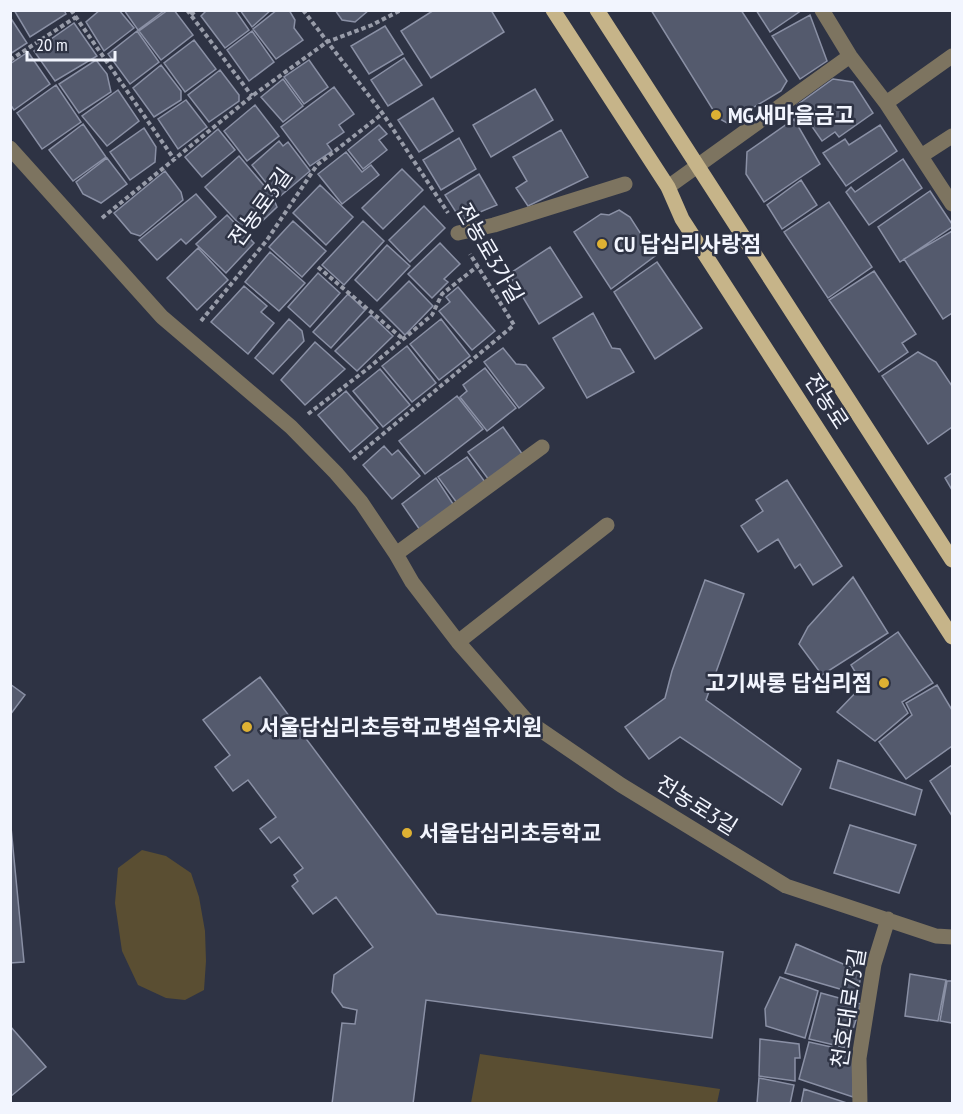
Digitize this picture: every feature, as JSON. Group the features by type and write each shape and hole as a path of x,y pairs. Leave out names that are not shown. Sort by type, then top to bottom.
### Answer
{"main road":[{"name":"전농로","path":"553,10 668,187 682,219 952,637"},
{"name":"전농로","path":"597,10 952,560"}],"street":[{"path":"822,10 850,56 886,103 952,204"},
{"path":"668,187 850,56"},
{"path":"886,103 952,56"},
{"path":"921,156 952,136"},
{"name":"전농로3길","path":"10,148 162,317 291,427 336,473 361,502 412,582 458,642 526,720 621,785 786,886 936,936 952,937"},
{"path":"458,233 494,225 625,184"},
{"path":"396,554 542,447"},
{"path":"458,642 607,525"},
{"name":"천호대로75길","path":"860,1104 858,1058 874,964 888,919"}],"path":[{"path":"71,10 174,159"},
{"path":"187,10 252,96"},
{"path":"191,15 196,10"},
{"name":"전농로3가길","path":"303,10 382,114 444,206 514,326 336,473"},
{"path":"85,232 252,96 327,42 372,25 401,10"},
{"path":"10,60 76,17"},
{"name":"전농로3길","path":"187,338 267,240 318,165 382,114"},
{"path":"291,427 366,370 432,315 442,294 478,266"},
{"path":"318,267 403,339"}],"shaded area":[{"path":"142,850 166,856 191,873 199,897 205,931 204,990 185,1000 166,998 138,985 122,951 115,903 118,868"},
{"path":"480,1054 720,1089 717,1103 471,1103"}],"building":[{"path":"14,10 64,10 66,14 30,37"},
{"path":"100,10 119,10 134,28 104,51 86,22"},
{"path":"124,10 165,10 138,30"},
{"path":"168,10 174,10 193,35 161,60 139,31"},
{"path":"207,10 235,10 249,30 225,48 201,16"},
{"path":"240,10 271,10 252,27"},
{"path":"277,10 289,10 295,20 294,28 303,40 276,59 253,29"},
{"path":"335,10 369,10 355,22 342,20"},
{"path":"434,10 491,10 504,32 431,78 401,31"},
{"path":"651,10 741,10 787,81 781,91 727,123 718,118"},
{"path":"756,10 802,10 770,32"},
{"path":"810,15 827,61 800,79 772,36"},
{"path":"10,17 27,43 10,54"},
{"path":"74,23 97,56 55,81 34,51"},
{"path":"385,26 403,54 369,74 351,46"},
{"path":"137,31 159,62 130,84 108,54"},
{"path":"252,31 274,62 249,81 227,50"},
{"path":"194,40 216,69 185,92 164,63"},
{"path":"28,52 50,84 14,110 10,104 10,64"},
{"path":"404,58 422,85 388,106 371,80"},
{"path":"96,60 107,74 111,92 79,113 59,84"},
{"path":"309,60 328,87 304,104 284,77"},
{"path":"161,65 181,91 181,100 154,117 133,88"},
{"path":"220,70 239,95 239,101 209,122 188,95"},
{"path":"283,79 303,106 283,122 261,97"},
{"path":"833,79 853,82 873,113 839,137 835,132 822,141 797,105"},
{"path":"56,85 81,122 42,149 17,113"},
{"path":"334,87 354,114 339,125 344,132 327,144 332,151 310,166 281,127"},
{"path":"535,89 553,120 491,157 473,125"},
{"path":"118,90 139,121 107,146 82,116"},
{"path":"433,98 453,131 419,152 398,120"},
{"path":"186,100 207,127 178,149 158,119"},
{"path":"255,105 279,136 247,161 224,131"},
{"path":"794,119 820,164 764,202 746,174 747,152"},
{"path":"83,124 106,157 73,181 49,150"},
{"path":"379,125 387,134 379,140 387,150 363,169 348,150"},
{"path":"880,125 897,151 846,186 823,153 845,139 849,145"},
{"path":"144,128 156,147 155,162 130,180 110,152"},
{"path":"218,129 235,150 202,177 185,157"},
{"path":"561,130 588,177 528,206 516,188 527,181 513,157"},
{"path":"459,138 476,169 441,190 423,160"},
{"path":"279,141 283,146 288,142 310,171 278,198 252,165"},
{"path":"346,152 362,172 371,165 379,175 342,204 318,174"},
{"path":"239,156 272,195 277,207 256,227 243,228 205,187"},
{"path":"107,158 127,184 101,203 83,194 76,182"},
{"path":"903,159 922,188 869,225 846,192 851,187 855,192"},
{"path":"402,169 423,190 383,229 362,208"},
{"path":"165,171 181,192 183,200 140,236 131,233 114,213"},
{"path":"479,174 497,205 461,220 445,195"},
{"path":"801,180 817,205 782,229 767,205"},
{"path":"320,185 353,217 326,245 293,213"},
{"path":"930,191 952,227 900,262 878,227"},
{"path":"196,194 216,217 186,244 181,239 157,260 139,240"},
{"path":"829,202 872,267 828,298 784,232"},
{"path":"424,206 445,228 410,262 389,240"},
{"path":"619,210 630,217 655,256 611,289 574,232 601,214 609,215"},
{"path":"227,215 254,243 226,273 196,244"},
{"path":"293,221 326,251 302,277 269,247"},
{"path":"363,221 384,241 344,285 322,265"},
{"path":"952,231 952,313 943,319 904,259"},
{"path":"440,243 460,264 444,279 448,282 432,298 408,274"},
{"path":"387,245 410,266 377,301 355,280"},
{"path":"550,247 582,297 539,324 509,274"},
{"path":"198,248 228,280 197,310 167,278"},
{"path":"270,252 305,283 279,311 245,282"},
{"path":"657,262 702,328 655,359 614,292"},
{"path":"874,271 916,334 902,343 908,352 879,372 829,300"},
{"path":"318,273 340,293 310,327 288,307"},
{"path":"409,281 433,306 405,335 380,310"},
{"path":"244,286 267,306 261,312 274,323 248,354 211,322"},
{"path":"458,287 495,331 472,350 439,311 450,302 446,297"},
{"path":"348,294 365,310 331,348 313,332"},
{"path":"593,313 612,348 620,349 634,372 587,398 553,338"},
{"path":"371,315 393,336 357,371 335,351"},
{"path":"289,319 302,331 304,341 273,374 255,358"},
{"path":"441,319 470,356 439,380 410,344"},
{"path":"315,342 345,369 305,405 281,380"},
{"path":"407,346 436,383 412,402 382,366"},
{"path":"503,348 516,364 526,365 544,388 519,408 484,362"},
{"path":"918,352 936,362 952,386 952,427 928,444 882,376"},
{"path":"485,368 516,408 487,431 460,397 467,391 463,385"},
{"path":"380,369 410,405 383,427 353,391"},
{"path":"346,391 378,428 350,452 318,415"},
{"path":"457,396 483,429 425,474 399,441"},
{"path":"503,427 523,455 489,480 468,452"},
{"path":"384,446 392,455 398,450 420,476 392,499 363,465"},
{"path":"467,457 485,482 457,503 438,477"},
{"path":"952,473 952,490 945,478"},
{"path":"436,478 455,507 420,530 402,504"},
{"path":"787,480 842,566 813,585 800,564 795,568 778,539 758,552 741,526 763,511 756,500"},
{"path":"853,577 888,633 822,675 799,644 808,627"},
{"path":"705,580 744,594 706,700 801,769 782,805 680,737 649,759 625,727 665,698 672,671"},
{"path":"898,632 933,683 902,702 908,713 875,741 837,712 863,685 851,665"},
{"path":"260,677 437,914 723,952 712,1038 426,1000 413,1104 332,1104 342,1023 355,1024 357,1010 343,1007 332,992 334,975 373,947 336,897 313,914 292,886 298,881 294,875 303,868 279,837 271,843 260,829 276,817 248,780 233,791 215,767 230,755 203,720"},
{"path":"10,684 25,695 10,715"},
{"path":"937,685 952,710 952,746 906,779 879,742 912,715 906,703"},
{"path":"838,760 922,790 915,815 830,788"},
{"path":"952,765 952,816 930,781"},
{"path":"10,817 24,962 10,963"},
{"path":"850,825 916,845 899,893 834,873"},
{"path":"796,944 862,972 857,994 785,973"},
{"path":"910,974 946,980 938,1021 905,1016"},
{"path":"780,977 818,991 805,1038 766,1026 765,1009"},
{"path":"947,981 952,981 952,1023 940,1021"},
{"path":"821,993 861,1004 847,1048 809,1039"},
{"path":"10,1026 46,1067 10,1097"},
{"path":"760,1039 799,1044 800,1058 795,1058 795,1081 759,1076"},
{"path":"809,1042 854,1052 853,1097 799,1079"},
{"path":"759,1078 794,1085 790,1104 757,1104"},
{"path":"804,1089 847,1103 847,1104 801,1104"}],"place":[{"name":"MG새마을금고","path":"716,115"},
{"name":"CU 답십리사랑점","path":"602,244"},
{"name":"고기싸롱 답십리점","path":"884,683"},
{"name":"서울답십리초등학교병설유치원","path":"247,727"},
{"name":"서울답십리초등학교","path":"407,833"}]}
